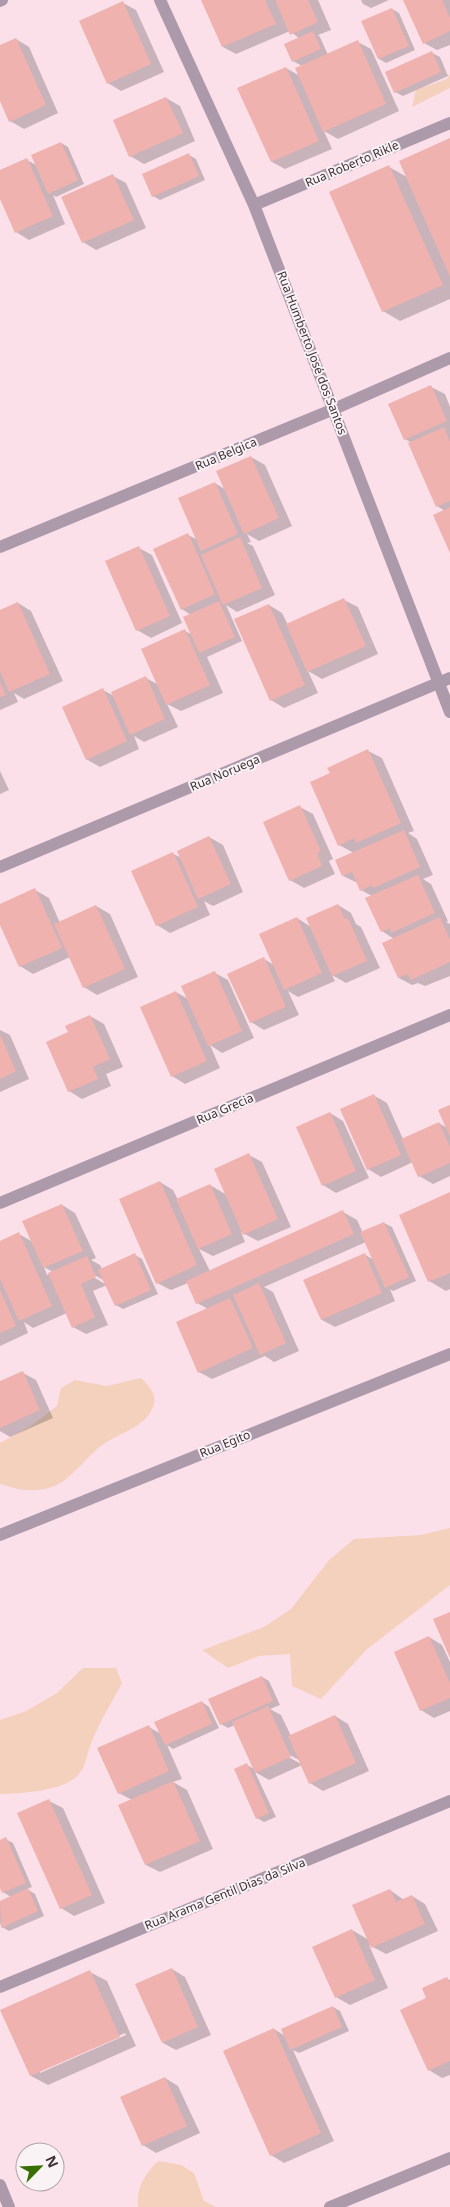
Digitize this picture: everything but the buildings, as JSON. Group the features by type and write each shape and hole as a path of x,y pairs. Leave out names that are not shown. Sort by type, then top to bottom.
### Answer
{"street":[{"name":"Rua Humberto José dos Santos","path":"160,0 254,205 444,681 450,712"},
{"name":"Rua Roberto Rikle","path":"254,205 450,124"},
{"name":"Rua Belgica","path":"0,547 334,409 450,358"},
{"name":"Rua Noruega","path":"0,867 444,681"},
{"name":"Rua Grecia","path":"0,1203 450,1015"},
{"name":"Rua Egito","path":"0,1534 450,1354"},
{"name":"Rua Arama Gentil Dias da Silva","path":"0,1987 450,1801"},
{"path":"330,2207 450,2158"},
{"path":"0,2185 10,2207"}],"shaded area":[{"path":"450,74 450,88 412,107 416,90 447,79"},
{"path":"141,1378 154,1395 154,1403 150,1414 139,1424 105,1443 66,1479 52,1487 38,1490 19,1489 0,1484 0,1443 31,1426 57,1406 61,1388 75,1380 107,1386"},
{"path":"450,1528 450,1585 366,1650 321,1699 292,1686 290,1654 259,1656 228,1668 202,1650 264,1627 291,1609 329,1560 354,1539 421,1535"},
{"path":"83,1668 116,1668 122,1683 95,1734 82,1770 67,1783 56,1787 33,1792 0,1794 0,1720 26,1711 57,1693"},
{"path":"158,2161 181,2165 194,2173 204,2201 216,2207 138,2207 138,2193 142,2181"}]}
